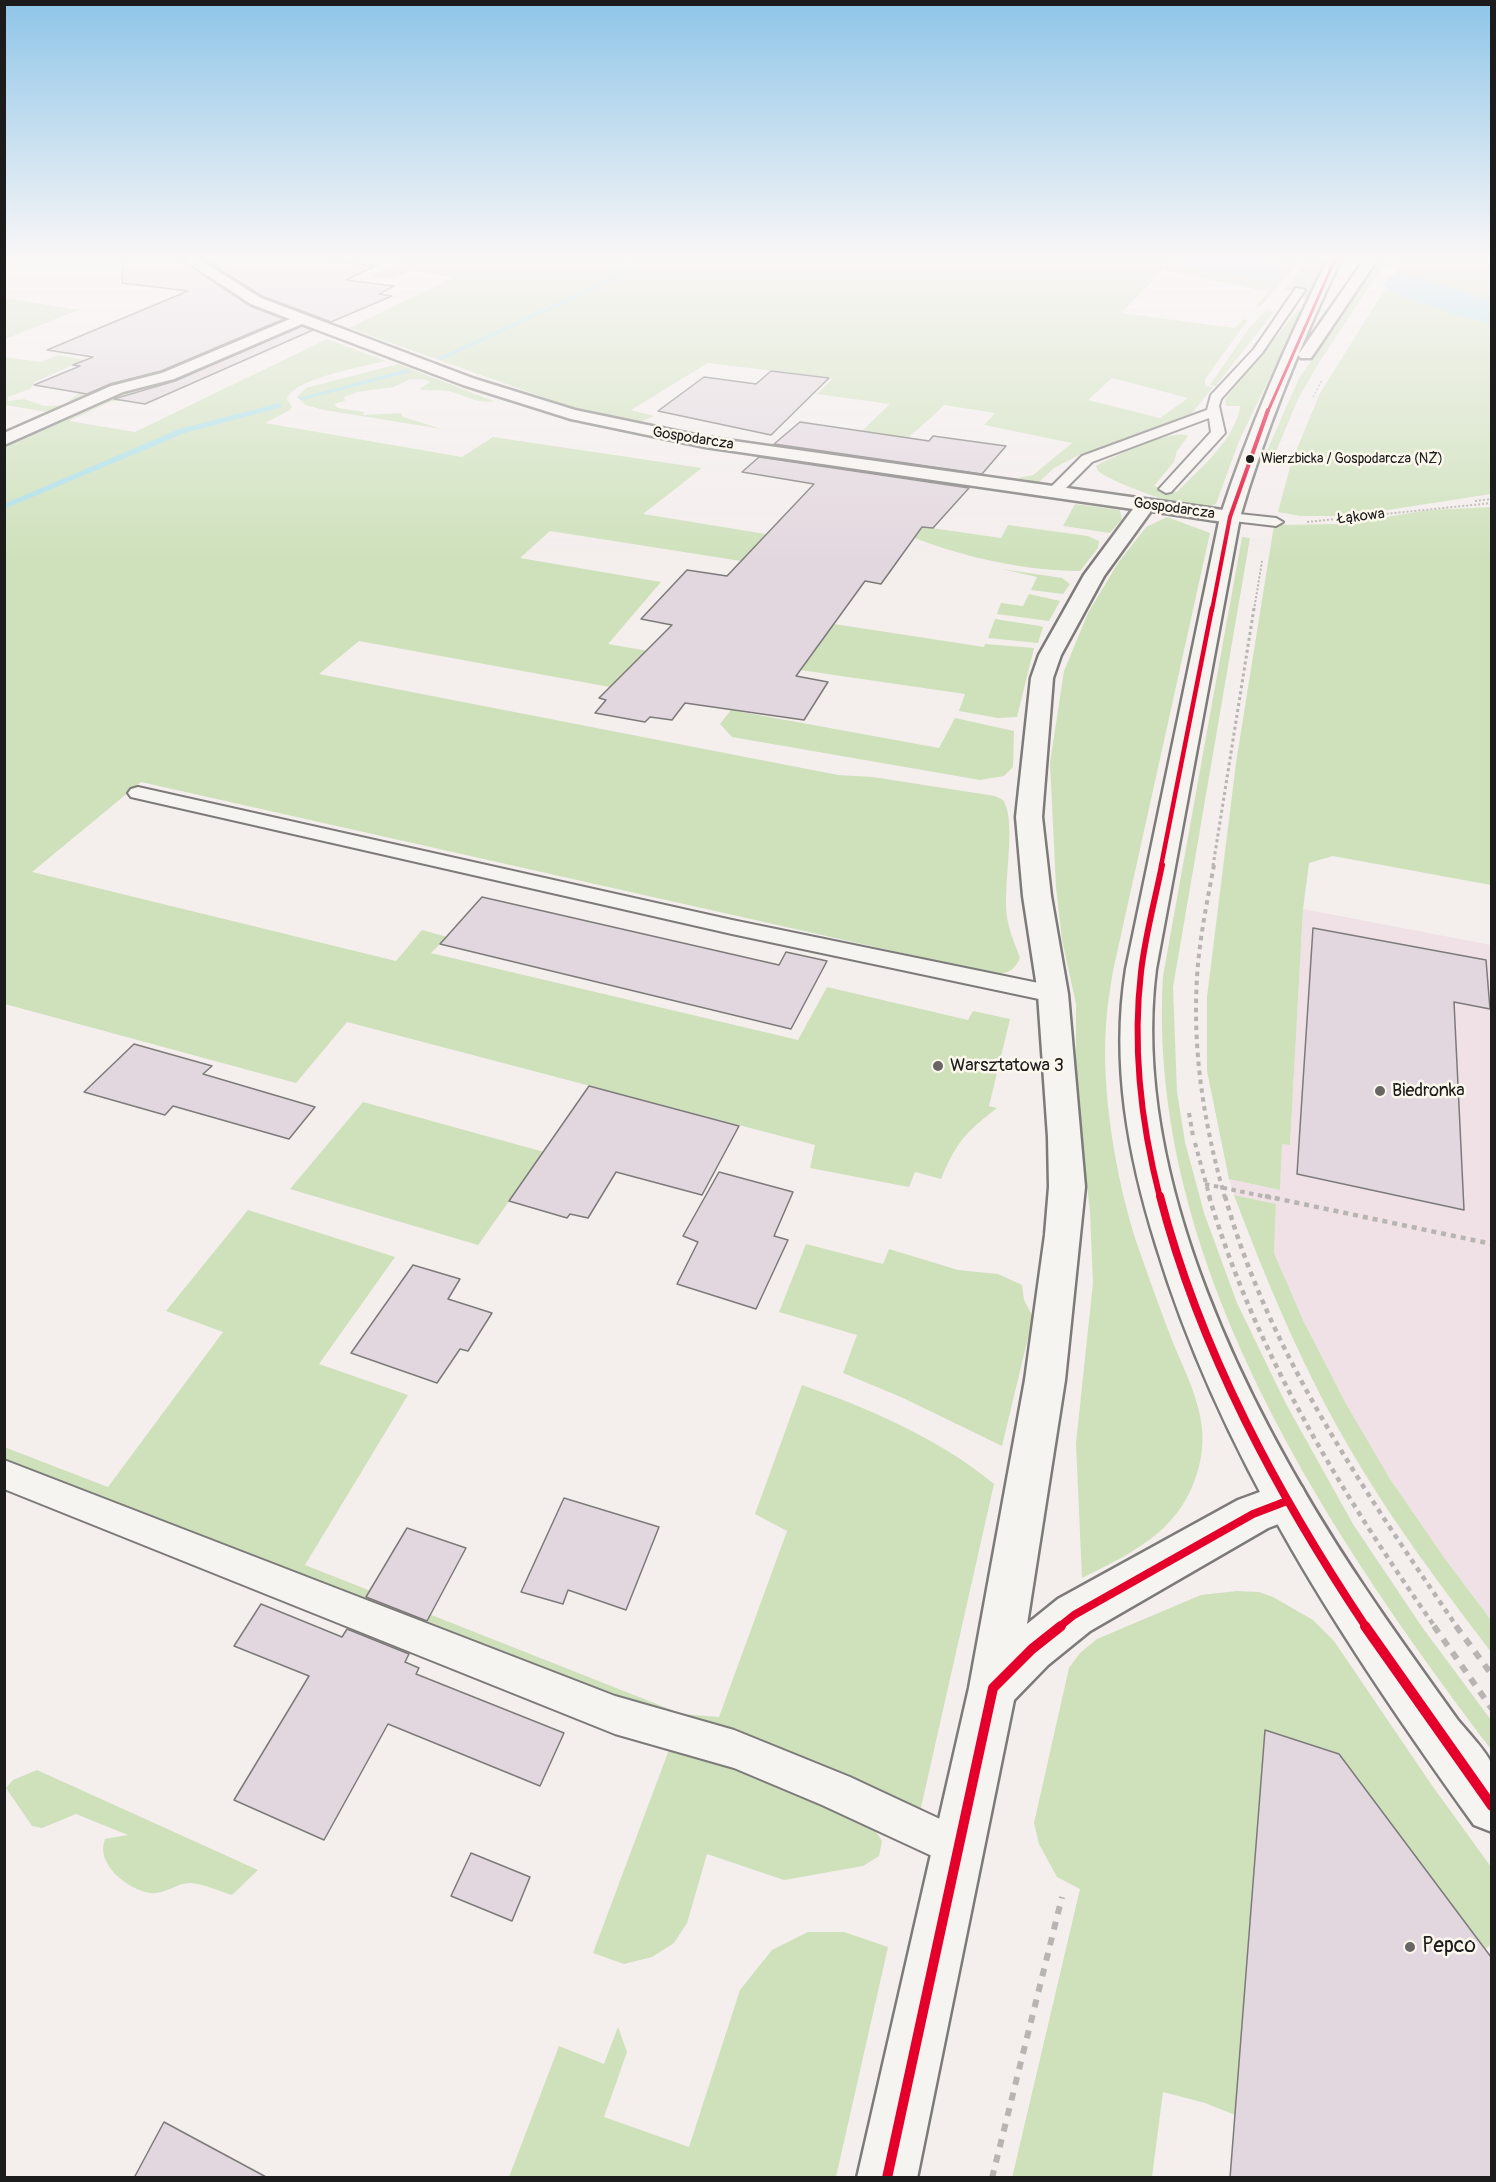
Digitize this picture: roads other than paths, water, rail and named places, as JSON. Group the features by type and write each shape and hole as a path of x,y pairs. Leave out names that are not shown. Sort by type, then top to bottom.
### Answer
{"street":[{"path":"4,440 117,389 168,376 208,359"},
{"name":"Gospodarcza","path":"408,359 508,396 614,425 705,442 1054,492 1156,497 1230,518"},
{"path":"1290,359 1248,459 1230,518 1144,960 1135,1037 1144,1127 1172,1243 1215,1357 1287,1501 1345,1600 1491,1807"},
{"path":"1270,407 1303,359"},
{"path":"887,2178 993,1688 1045,1380 1063,1235 1067,1187 1065,1137 1053,994 1036,896 1029,817 1042,678 1050,655 1094,575 1156,497"},
{"path":"993,1688 1032,1649 1074,1615 1253,1514 1287,1501"}],"lane":[{"path":"1156,497 1218,433 1213,412 1215,398 1251,359"},
{"path":"1054,492 1077,466 1087,459 1213,412"},
{"path":"1230,518 1272,521"},
{"path":"138,794 776,936 1053,994"},
{"path":"4,1474 615,1715 734,1749 836,1791 958,1848"}],"waterway":[{"path":"303,398 408,371"},
{"path":"4,507 182,431 279,405"}],"place":[{"name":"Wierzbicka / Gospodarcza (NŻ)","path":"1250,459"},
{"name":"Warsztatowa 3","path":"938,1066"},
{"name":"Biedronka","path":"1380,1091"},
{"name":"Pepco","path":"1410,1947"}]}
